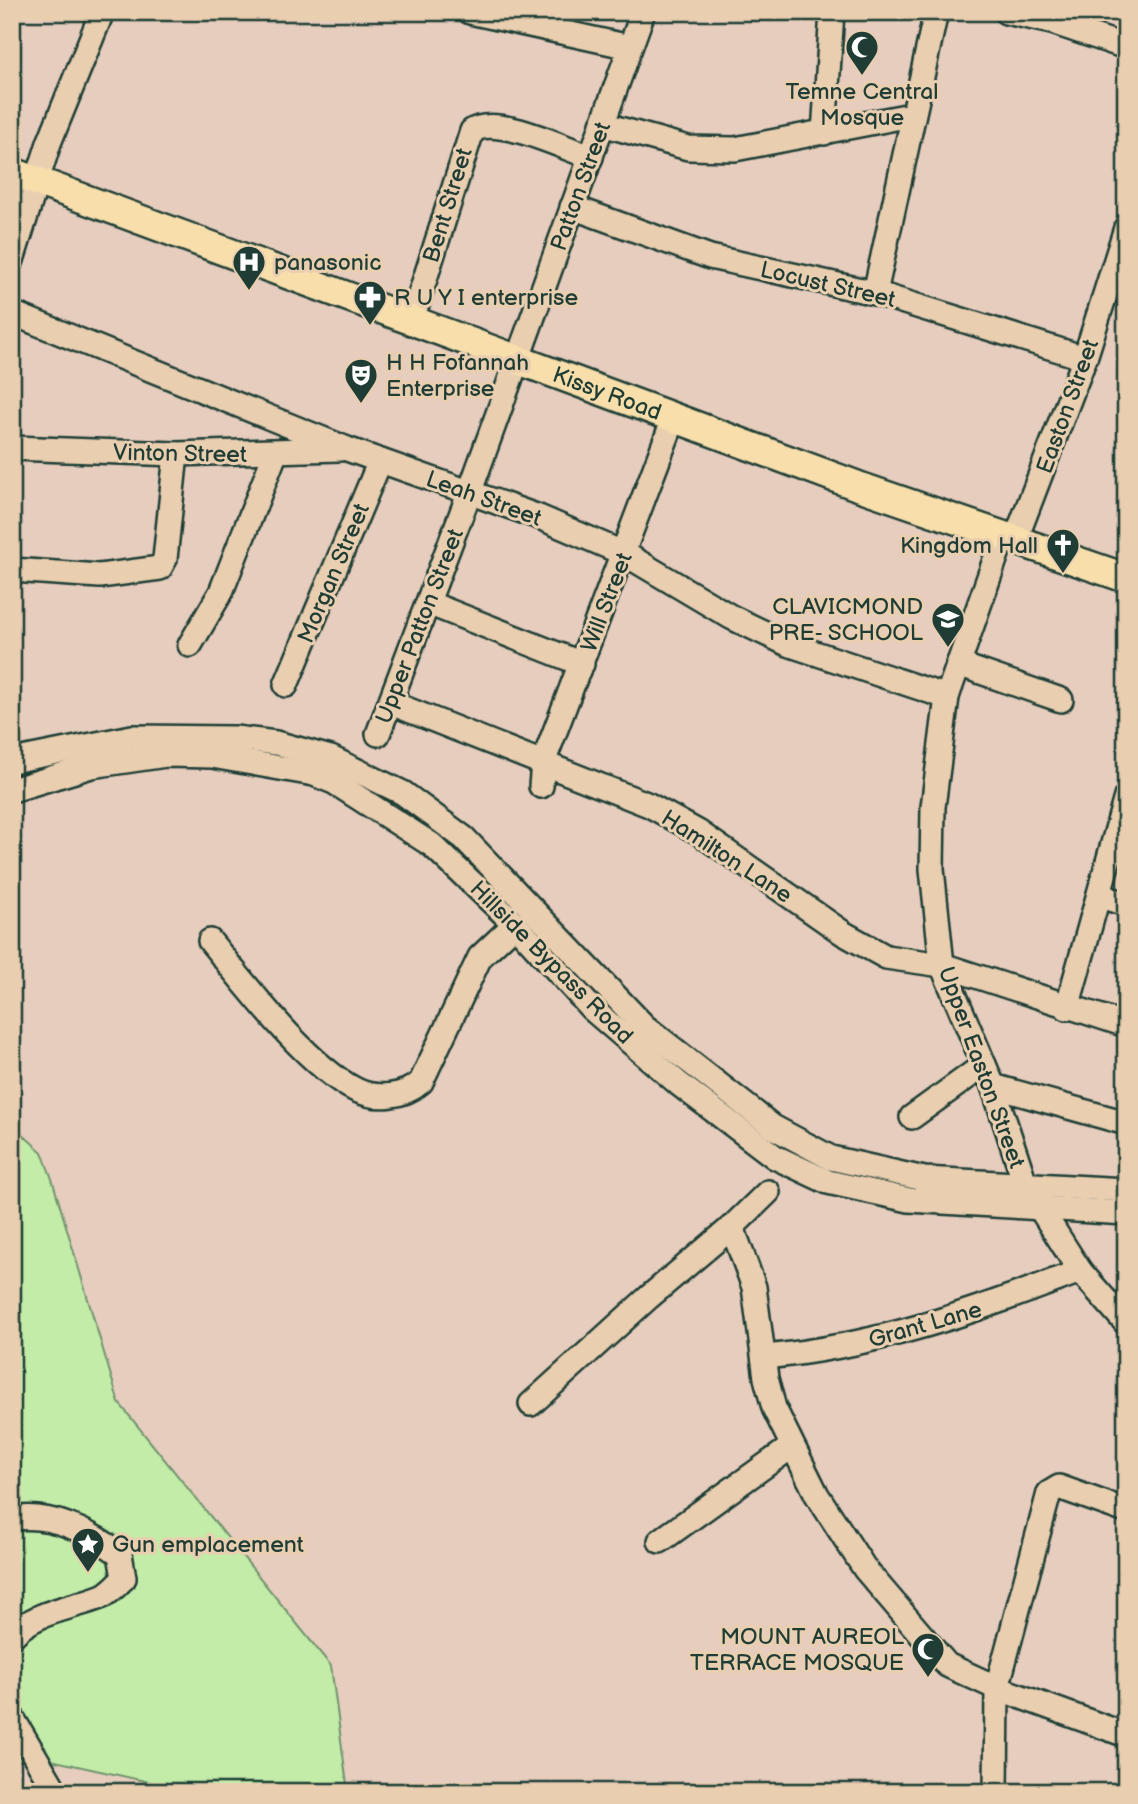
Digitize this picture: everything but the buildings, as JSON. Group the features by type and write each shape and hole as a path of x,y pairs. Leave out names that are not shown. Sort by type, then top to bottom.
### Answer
{"main road":[{"name":"Kissy Road","path":"25,177 674,418 1009,539 1126,578"}],"street":[{"path":"12,260 25,177 68,92 102,12"},
{"path":"470,12 630,47"},
{"name":"Patton Street","path":"517,359 643,12"},
{"path":"824,133 832,12"},
{"path":"875,293 911,115 936,12"},
{"path":"1006,12 1052,22 1126,47"},
{"path":"602,124 688,148 761,146 911,115"},
{"name":"Bent Street","path":"412,320 472,131 485,125 509,128 591,158"},
{"name":"Locust Street","path":"572,207 710,257 875,293 1085,358"},
{"name":"Easton Street","path":"1009,539 1085,358 1124,240"},
{"name":"Leah Street","path":"12,313 347,449 470,491 625,554 731,617 788,645 947,697"},
{"name":"Upper Patton Street","path":"378,734 517,359"},
{"name":"Will Street","path":"541,786 544,763 625,554 674,418"},
{"name":"Vinton Street","path":"12,448 176,454 275,454 347,449"},
{"path":"12,570 100,576 160,568 165,559 176,454"},
{"path":"190,645 221,592 275,454"},
{"name":"Morgan Street","path":"286,685 380,461"},
{"name":"Upper Easton Street","path":"1009,539 947,697 933,807 932,869 942,965 989,1076 1026,1186 1080,1271 1126,1323"},
{"path":"428,603 582,664"},
{"path":"958,664 1061,700"},
{"name":"Hamilton Lane","path":"391,703 649,805 698,832 844,933 886,957 942,965 1126,1026"},
{"name":"Hillside Bypass Road","path":"12,761 132,737 234,738 276,743 331,758 403,793 464,838 644,1026 773,1127 831,1158 873,1169 924,1178 1126,1190"},
{"name":"Hillside Bypass Road","path":"12,790 91,766 166,755 212,756 314,774 334,782 432,845 514,924 592,1009 679,1084 775,1157 828,1182 874,1194 954,1205 1126,1213"},
{"path":"1067,1008 1126,796"},
{"path":"1100,896 1126,904"},
{"path":"210,941 265,1007 326,1068 357,1090 389,1096 410,1092 421,1082 480,957 514,924"},
{"path":"912,1117 989,1076 1126,1123"},
{"path":"531,1404 768,1192"},
{"path":"732,1227 754,1287 774,1409 791,1447 839,1532 865,1569 947,1665 997,1688 1126,1735"},
{"name":"Grant Lane","path":"764,1357 857,1344 923,1328 1080,1271"},
{"path":"660,1541 791,1447"},
{"path":"996,1792 997,1688 1049,1493 1059,1487 1126,1511"},
{"path":"12,1519 47,1519 98,1538 120,1554 124,1578 105,1595 38,1616 25,1623 12,1636"},
{"path":"12,1717 56,1792"}],"green space":[{"path":"21,1133 42,1152 52,1179 119,1403 331,1666 348,1792 194,1792 33,1756 12,1764 12,1141"}],"place":[{"name":"Temne Central Mosque","path":"862,77"},
{"name":"panasonic","path":"249,292"},
{"name":"R U Y I enterprise","path":"370,327"},
{"name":"H H Fofannah Enterprise","path":"361,405"},
{"name":"Kingdom Hall","path":"1063,575"},
{"name":"CLAVICMOND PRE- SCHOOL","path":"948,649"},
{"name":"Gun emplacement","path":"88,1574"},
{"name":"MOUNT AUREOL TERRACE MOSQUE","path":"928,1679"}]}
